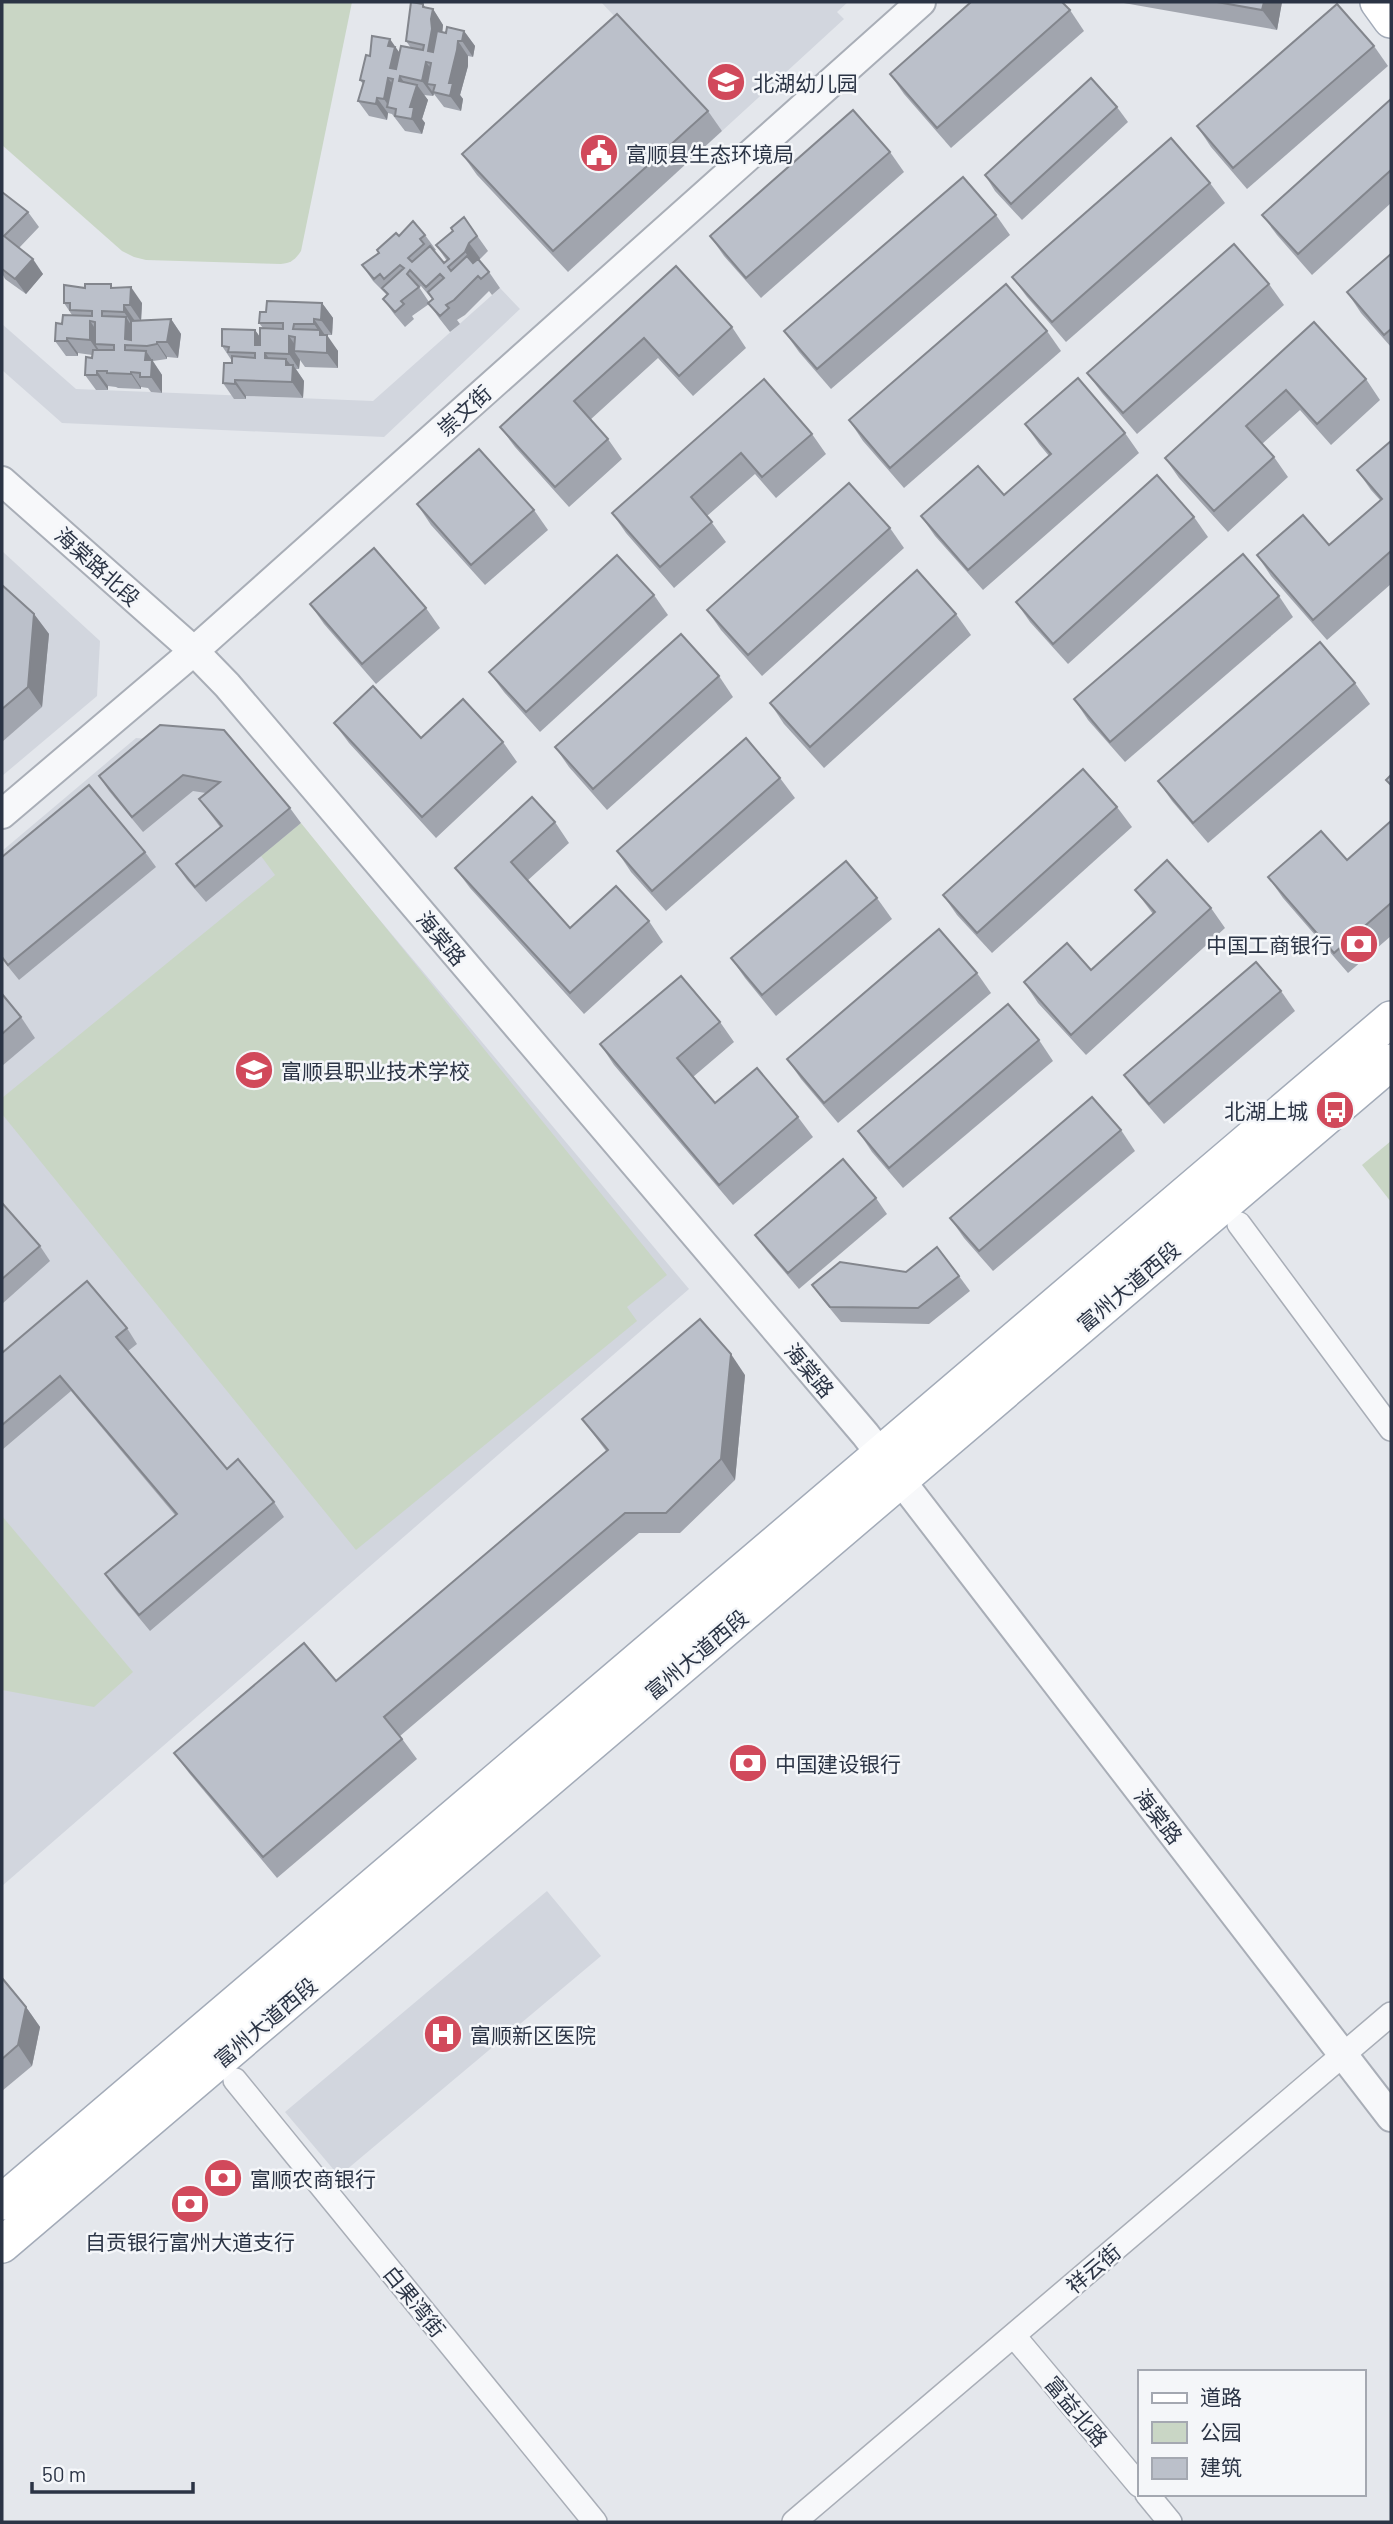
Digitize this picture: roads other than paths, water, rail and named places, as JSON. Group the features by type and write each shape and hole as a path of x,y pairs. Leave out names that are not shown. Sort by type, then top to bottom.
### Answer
{"main road":[{"path":"1378,2 1391,20"},
{"name":"富州大道西段","path":"2,2245 890,1467 1391,1019"},
{"name":"富州大道西段","path":"2,2202 890,1467 1391,1062"}],"street":[{"name":"崇文街","path":"2,814 194,651 921,2"},
{"name":"海棠路北段","path":"2,481 194,651"},
{"name":"海棠路","path":"194,651 236,695 890,1467 1391,2117"},
{"path":"1239,1224 1391,1429"},
{"name":"祥云街","path":"794,2522 1391,2014"},
{"name":"白果湾街","path":"235,2080 595,2522"},
{"name":"富益北路","path":"1014,2336 1138,2485"},
{"path":"1149,2496 1170,2522"}],"place":[{"name":"北湖幼儿园","path":"726,82"},
{"name":"富顺县生态环境局","path":"599,153"},
{"name":"中国工商银行","path":"1359,944"},
{"name":"富顺县职业技术学校","path":"254,1070"},
{"name":"北湖上城","path":"1335,1110"},
{"name":"中国建设银行","path":"748,1763"},
{"name":"富顺新区医院","path":"443,2034"},
{"name":"富顺农商银行","path":"223,2178"},
{"name":"自贡银行富州大道支行","path":"190,2204"}]}
